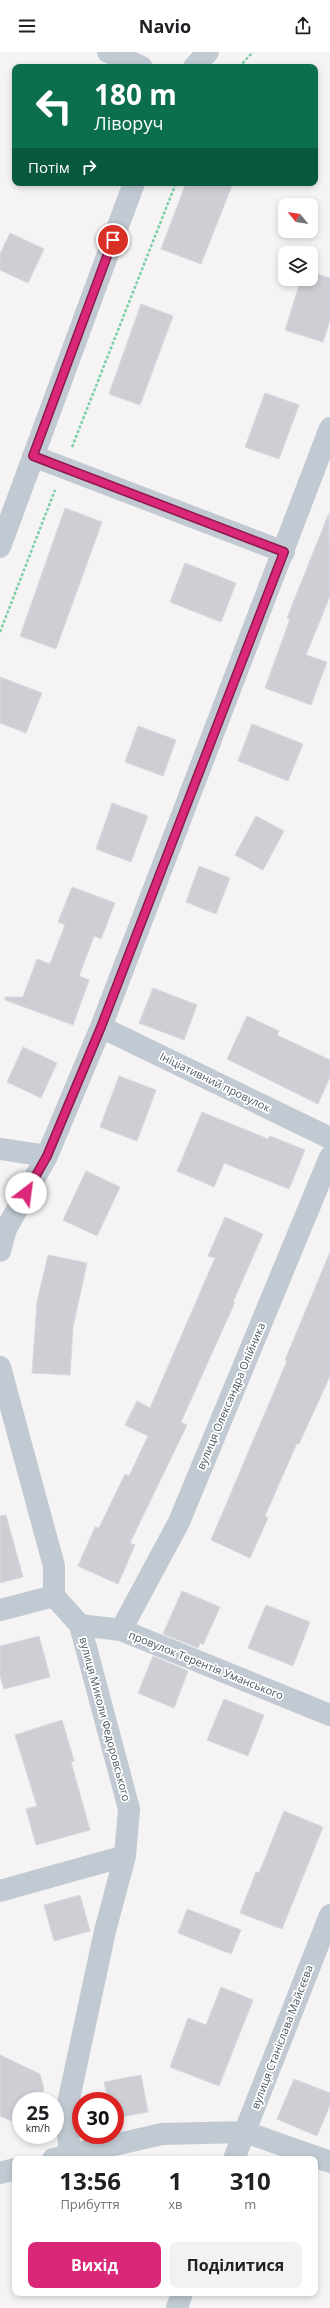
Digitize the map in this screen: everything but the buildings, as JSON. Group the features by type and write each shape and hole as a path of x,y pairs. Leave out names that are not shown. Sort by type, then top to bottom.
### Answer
{"street":[{"path":"108,52 135,64"},
{"path":"197,64 208,52"},
{"path":"0,547 133,186"},
{"path":"0,1251 3,1223 47,1156 101,1027 284,552 330,428"},
{"path":"33,456 284,552"},
{"name":"Ініціативний провулок","path":"101,1027 330,1138"},
{"path":"0,1149 47,1156"},
{"name":"вулиця Олександра Олійника","path":"121,1630 178,1522 330,1157"},
{"path":"0,1367 54,1566 54,1596 0,1610"},
{"name":"вулиця Миколи Федоровського","path":"54,1596 80,1625 129,1809 125,1856 105,1931 66,2113 62,2156"},
{"name":"провулок Терентія Уманського","path":"80,1625 121,1630 330,1715"},
{"path":"0,1891 125,1856"},
{"name":"вулиця Станіслава Майсєєва","path":"235,2156 330,1916"},
{"path":"66,2156 162,2134 245,2132 313,2156"},
{"path":"318,2158 330,2162"},
{"path":"0,2173 12,2170"},
{"path":"177,2308 181,2296"}],"path":[{"path":"242,64 253,52"},
{"path":"0,632 175,186"}],"route":[{"path":"26,1193 47,1156 101,1027 284,552 33,456 113,240"}]}
